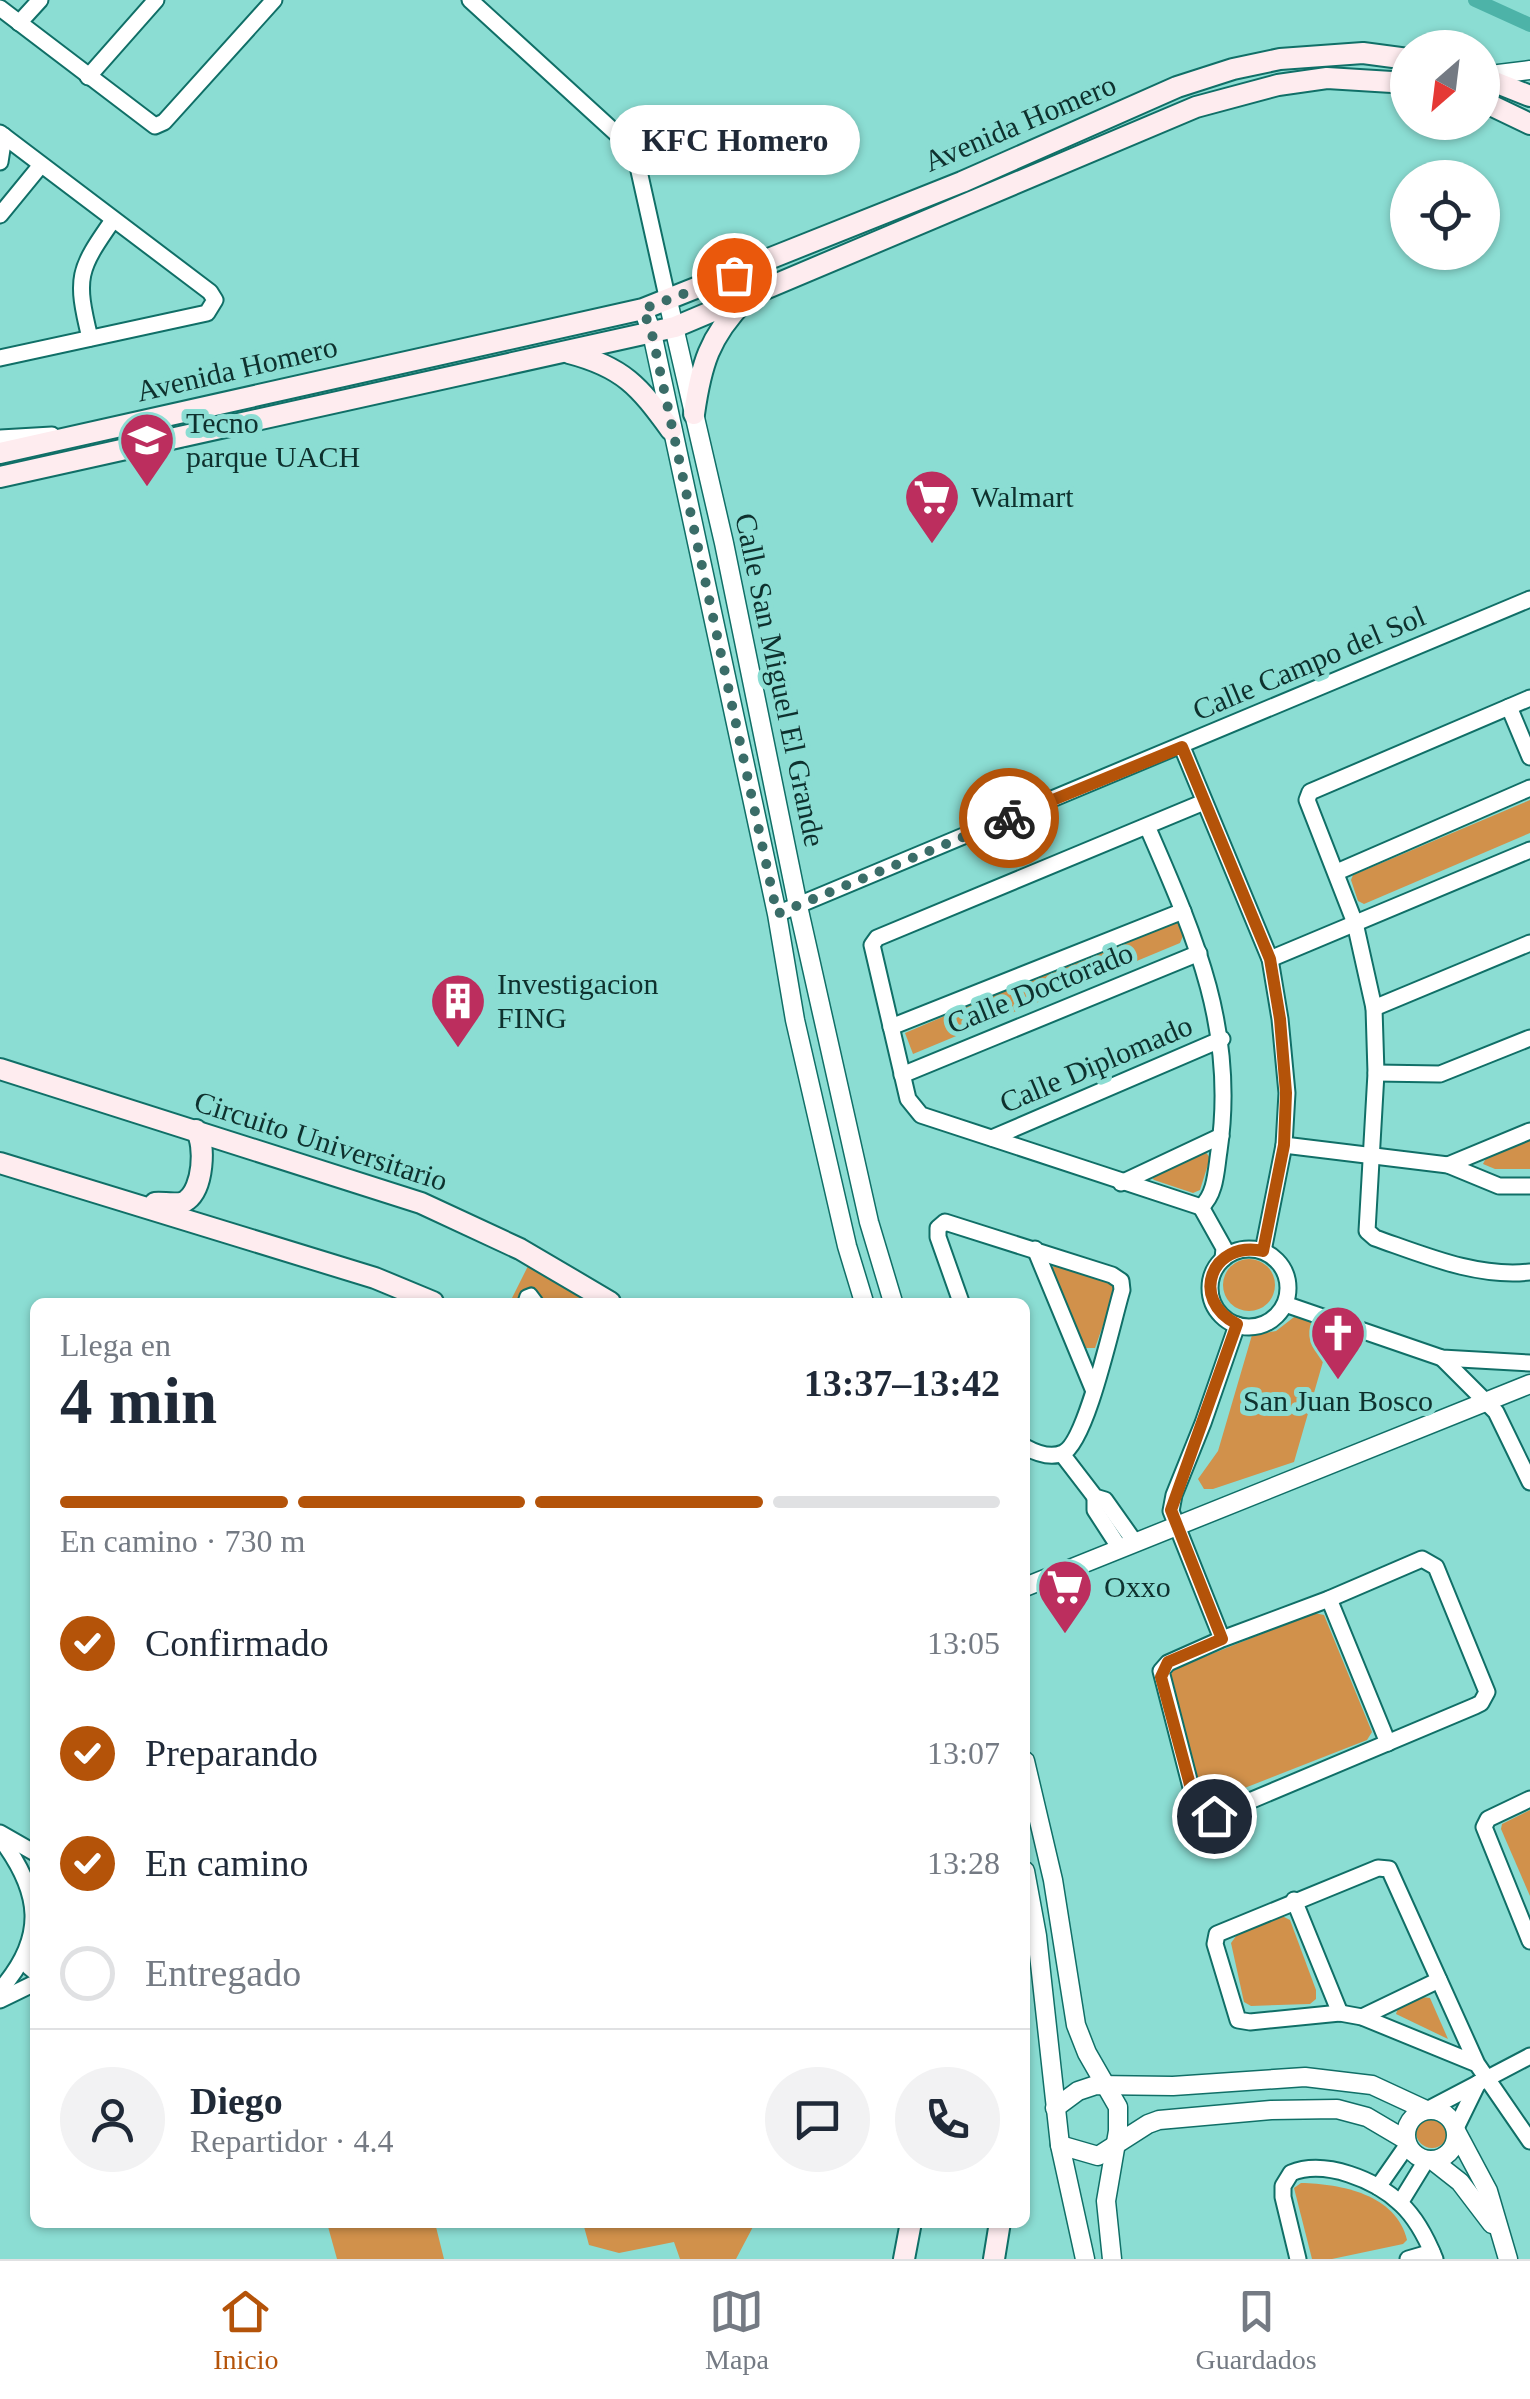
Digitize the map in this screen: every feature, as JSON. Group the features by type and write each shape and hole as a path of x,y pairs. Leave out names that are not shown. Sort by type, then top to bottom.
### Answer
{"main road":[{"name":"Avenida Homero","path":"0,453 643,309 962,182 1177,87 1280,59 1364,54 1390,57"},
{"name":"Avenida Homero","path":"0,478 652,334 1196,107 1278,85 1327,78 1390,82"},
{"path":"1500,84 1530,96"},
{"path":"1500,110 1530,124"},
{"path":"694,414 700,375 712,342 731,314 750,296"},
{"path":"553,353 600,362 630,378 671,430"},
{"name":"Circuito Universitario","path":"0,1069 421,1202 520,1249 603,1298"},
{"path":"138,1205 188,1200 203,1161 204,1147 196,1130"},
{"path":"0,1163 375,1278 423,1298"},
{"path":"904,2259 910,2228"},
{"path":"994,2259 999,2228"}],"street":[{"path":"19,23 40,0"},
{"path":"88,76 156,0"},
{"path":"0,8 152,125 159,126 274,0"},
{"path":"470,0 630,148 637,162 668,301"},
{"path":"1500,74 1530,70"},
{"path":"0,162 2,135"},
{"path":"0,358 207,314 214,305 210,292 2,135"},
{"path":"0,215 41,165"},
{"path":"90,338 80,298 81,275 89,254 113,220"},
{"name":"Calle San Miguel El Grande","path":"668,301 724,543 798,906 869,1222 892,1298"},
{"name":"Calle San Miguel El Grande","path":"643,309 652,334 777,914 795,1020 847,1246 863,1298"},
{"path":"0,438 76,436"},
{"name":"Calle Campo del Sol","path":"777,914 1530,599"},
{"path":"1530,698 1310,792 1307,800 1355,923 1374,1008 1376,1073 1365,1226 1370,1235 1465,1267 1502,1273 1530,1272"},
{"path":"1509,707 1530,756"},
{"path":"1182,747 1270,959 1286,1065 1284,1145 1263,1251"},
{"path":"1337,872 1530,788"},
{"path":"1204,802 874,941 873,950 911,1106 921,1115 1121,1183 1204,1205 1240,1250"},
{"path":"1147,826 1199,952 1222,1040 1222,1136 1215,1178 1204,1205 1224,1248 1210,1292 1219,1312 1237,1324 1260,1325 1278,1313 1284,1304 1287,1279 1274,1258 1263,1251 1240,1250 1222,1259"},
{"path":"1270,959 1530,850"},
{"name":"Calle Doctorado","path":"892,1027 1184,910"},
{"path":"1374,1008 1530,942"},
{"name":"Calle Doctorado","path":"902,1075 1199,952"},
{"path":"1376,1073 1440,1074 1530,1038"},
{"name":"Calle Diplomado","path":"992,1138 1222,1040"},
{"path":"1448,1165 1530,1130"},
{"path":"1121,1183 1222,1136"},
{"path":"1284,1145 1448,1165 1499,1186 1530,1186"},
{"path":"960,1298 938,1237 940,1224 950,1222 1112,1274 1121,1282 1086,1422 1062,1454 1043,1455 1030,1449"},
{"path":"1035,1248 1094,1389"},
{"path":"1284,1304 1442,1358 1530,1363"},
{"path":"1222,1639 1171,1510 1237,1324"},
{"path":"1442,1358 1488,1402 1505,1427 1530,1482"},
{"path":"1030,1585 1530,1384"},
{"path":"1062,1454 1095,1496 1096,1510 1127,1544"},
{"path":"1416,1560 1430,1562 1436,1567 1487,1692 1480,1703 1388,1743 1214,1816 1201,1812 1196,1807 1161,1671 1168,1662 1330,1599 1416,1560"},
{"path":"1330,1599 1388,1743"},
{"path":"1030,1783 1056,1896 1076,2025 1087,2053 1108,2084 1119,2118 1106,2200 1112,2259"},
{"path":"1530,1799 1488,1819 1484,1827 1530,1941"},
{"path":"0,1835 30,1850"},
{"path":"0,1835 30,1873"},
{"path":"1480,2075 1406,2032 1362,2017 1340,2013 1250,2022 1234,2016 1215,1944 1217,1934 1378,1868 1389,1870 1480,2075 1530,2141"},
{"path":"1030,1899 1060,2144 1086,2259"},
{"path":"1294,1900 1340,2013"},
{"path":"0,1990 24,1954 30,1936"},
{"path":"24,1954 30,1968"},
{"path":"1362,2017 1439,1980"},
{"path":"0,2000 30,1985"},
{"path":"1378,2186 1407,2142 1408,2123 1480,2075 1530,2056"},
{"path":"1400,2203 1430,2160 1451,2151 1456,2129 1480,2075"},
{"path":"1055,2108 1078,2091 1108,2084 1160,2086 1326,2078 1388,2090 1448,2116 1488,2190 1508,2259"},
{"path":"1060,2144 1090,2156 1104,2155 1159,2120 1337,2109 1367,2116 1407,2142 1415,2154 1430,2160 1466,2188 1498,2233"},
{"path":"1298,2259 1282,2190 1290,2174 1324,2169 1378,2186 1400,2203 1417,2223 1433,2256 1408,2259"}],"shaded area":[{"path":"1530,800 1530,833 1364,904 1358,901 1353,875"},
{"path":"1178,920 1183,936 1180,943 913,1054 905,1033 1167,921"},
{"path":"1530,1140 1530,1169 1495,1169 1483,1164 1486,1158"},
{"path":"1205,1151 1210,1158 1200,1190 1193,1193 1154,1180 1150,1175"},
{"path":"1249,1259 1268,1266 1275,1285 1268,1304 1249,1311 1230,1304 1223,1285 1230,1266"},
{"path":"1055,1263 1113,1283 1115,1291 1095,1348 1086,1348 1077,1340 1052,1269"},
{"path":"529,1264 589,1298 512,1298"},
{"path":"1298,1314 1333,1327 1294,1462 1204,1489 1198,1479 1218,1451 1252,1335 1276,1331"},
{"path":"1314,1613 1324,1615 1372,1732 1367,1740 1214,1800 1202,1797 1170,1676 1174,1669"},
{"path":"1530,1810 1530,1896 1501,1829 1502,1824"},
{"path":"1282,1916 1290,1920 1316,1999 1310,2004 1251,2006 1244,2002 1231,1943 1239,1932"},
{"path":"1422,1997 1430,1998 1448,2039 1396,2014 1398,2008"},
{"path":"1432,2116 1443,2121 1448,2132 1443,2143 1432,2148 1421,2143 1416,2132 1421,2121"},
{"path":"1301,2183 1349,2189 1379,2202 1401,2224 1407,2240 1332,2259 1312,2259 1294,2188"},
{"path":"328,2228 436,2228 444,2259 337,2259"},
{"path":"585,2228 752,2228 736,2259 680,2259 674,2242 619,2253 589,2245"}],"waterway":[{"path":"1475,0 1530,25"}],"way so far":[{"path":"734,275 643,309 652,334 777,914 1009,818"}],"place":[{"name":"KFC Homero","path":"734,275"},
{"name":"Tecno parque UACH","path":"147,489"},
{"name":"Walmart","path":"932,546"},
{"name":"Investigacion FING","path":"458,1050"},
{"name":"San Juan Bosco","path":"1338,1382"},
{"name":"Oxxo","path":"1065,1636"}],"route":[{"path":"1009,818 1182,747 1270,959 1286,1065 1284,1145 1263,1251 1240,1250 1229,1254 1214,1270 1210,1292 1213,1302 1227,1320 1237,1324 1171,1510 1222,1639 1168,1662 1161,1677 1196,1807 1214,1816"}]}
